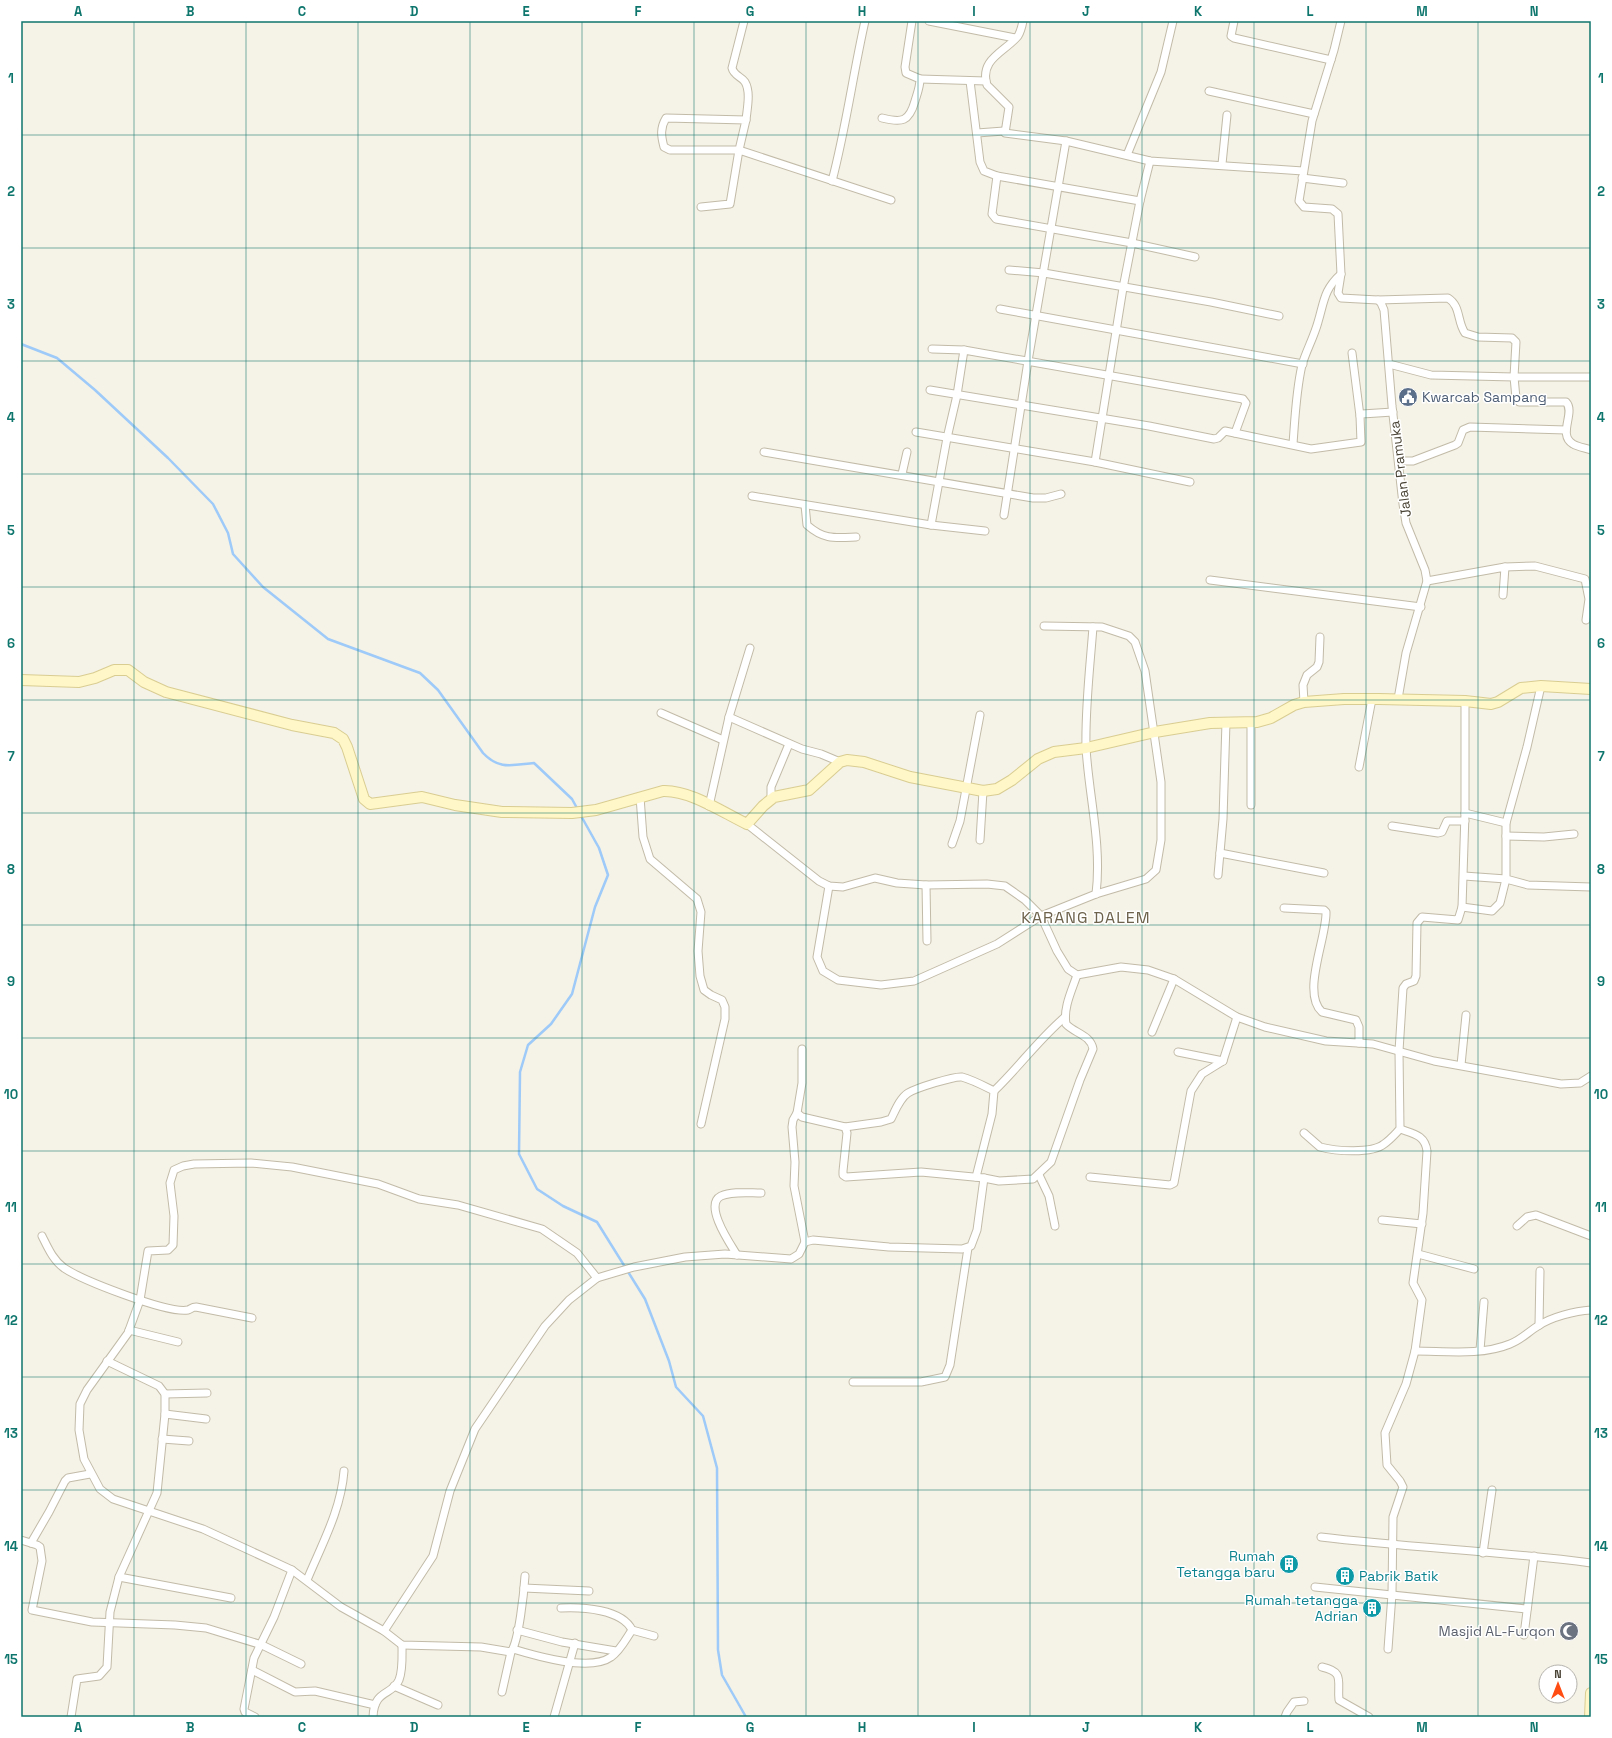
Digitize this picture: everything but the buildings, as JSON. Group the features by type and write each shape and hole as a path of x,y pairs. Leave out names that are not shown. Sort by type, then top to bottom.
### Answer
{"street":[{"path":"701,208 730,204 739,150 746,120 748,91 745,82 734,74 732,68 744,21"},
{"path":"832,181 839,154 851,84 865,21"},
{"path":"912,21 905,67 906,73 920,79 986,81"},
{"path":"929,21 1015,38"},
{"path":"1004,131 1009,107 990,89 986,81 988,64 993,57 1015,38 1021,30 1023,21"},
{"path":"1128,156 1161,72 1173,21"},
{"path":"1234,21 1231,36 1234,38 1331,60"},
{"path":"1341,21 1331,60 1314,114 1299,201 1302,206 1332,209 1338,214 1342,274 1338,293 1341,298 1347,300 1448,298 1453,301 1457,309 1460,326 1465,333 1478,337 1512,338 1516,342 1514,377 1516,398 1519,402 1566,402 1570,408 1566,430 1572,444 1591,450"},
{"path":"882,118 902,121 909,117 919,89 920,79"},
{"path":"970,81 980,162 984,171 997,176 1140,201"},
{"path":"1209,92 1314,114"},
{"path":"1222,164 1227,116"},
{"path":"746,120 666,118 663,124 661,136 664,147 670,150 739,150 891,200"},
{"path":"977,133 1004,131 1008,134 1066,141 1150,161 1222,164 1303,174 1343,183"},
{"path":"1004,514 1020,406 1037,317 1066,141"},
{"path":"1095,462 1123,288 1140,201 1150,161"},
{"path":"997,176 992,214 996,219 1132,243 1195,257"},
{"path":"1009,270 1044,273 1123,288 1211,302 1279,316"},
{"path":"1293,444 1302,364 1318,323 1327,291 1333,282 1342,274"},
{"name":"Jalan Pramuka","path":"1378,300 1382,303 1384,310 1388,364 1406,523 1425,570 1427,581 1421,606 1406,653 1398,700"},
{"path":"1000,309 1037,317 1302,364"},
{"path":"932,349 964,350 1110,374 1243,399 1246,403 1245,409 1235,433"},
{"path":"931,525 938,481 957,395 964,350"},
{"path":"930,390 1214,438 1218,438 1225,431 1293,444 1311,449 1361,442 1360,416 1352,353"},
{"path":"1388,364 1431,374 1591,378"},
{"path":"1360,416 1362,414 1393,412"},
{"path":"1399,461 1413,461 1455,445 1458,443 1463,430 1470,427 1566,430"},
{"path":"916,432 1095,462 1190,482"},
{"path":"764,452 1008,492 1033,498 1046,498 1061,494"},
{"path":"902,474 907,452"},
{"path":"752,496 931,525 985,531"},
{"path":"805,505 807,525 817,534 834,538 856,537"},
{"path":"1427,581 1504,567 1535,566 1585,578 1588,600 1586,620"},
{"path":"1503,595 1504,567"},
{"path":"1210,580 1421,606"},
{"path":"829,886 817,957 824,971 838,980 882,985 914,981 997,944 1041,916 1096,894 1146,880 1156,870 1161,840 1161,782 1145,671 1135,642 1129,636 1116,630 1102,627 1044,626"},
{"path":"1093,627 1088,684 1086,748 1097,842 1098,878 1096,894"},
{"path":"1304,702 1303,685 1307,675 1317,667 1319,662 1320,637"},
{"path":"709,806 723,740 750,648"},
{"path":"21,680 79,682 95,678 114,670 128,670 144,682 166,692 292,725 334,733 343,739 364,799 370,804 422,797 455,805 502,812 572,813 588,812 663,791 688,794 747,824 819,881 829,886 848,886 870,878 897,883 926,885 987,884 1005,886 1025,900 1041,916 1057,951 1068,969 1077,975 1121,967 1135,967 1174,979 1237,1017 1265,1027 1309,1038 1339,1043 1373,1044 1399,1050 1434,1061 1561,1084 1580,1083 1591,1076"},
{"path":"729,717 789,744 840,762 851,760 864,762 910,777 983,791 997,789 1012,780 1038,759 1054,752 1086,748 1155,732 1226,722 1251,722 1271,718 1294,705 1304,702 1372,699 1465,701 1491,704 1498,702 1521,688 1541,686 1591,689"},
{"path":"1462,907 1492,910 1500,903 1506,879 1506,823 1527,747 1541,686"},
{"path":"1359,767 1372,699"},
{"path":"1304,1133 1320,1148 1365,1150 1377,1148 1384,1144 1400,1129 1399,1050 1403,988 1406,984 1414,982 1416,976 1417,922 1422,917 1458,920 1462,907 1465,817 1465,701"},
{"path":"661,714 723,740"},
{"path":"952,844 960,821 967,789 980,715"},
{"path":"1218,875 1226,722"},
{"path":"1251,722 1251,805"},
{"path":"771,799 771,787 789,744"},
{"path":"747,824 771,799 779,795 809,790 840,762"},
{"path":"980,840 983,791"},
{"path":"640,797 643,837 650,859 697,899 701,912 698,951 700,976 704,990 712,996 722,1000 725,1007 722,1033 701,1124"},
{"path":"1392,826 1438,833 1442,832 1446,821 1465,817 1506,823"},
{"path":"1506,836 1544,837 1574,834"},
{"path":"1220,853 1324,873"},
{"path":"1464,876 1506,879 1528,885 1591,887"},
{"path":"926,885 927,941"},
{"path":"1284,908 1324,910 1326,912 1314,978 1316,1003 1318,1008 1326,1014 1356,1020 1359,1027 1359,1043"},
{"path":"845,1127 846,1134 842,1171 846,1176 921,1172 999,1181 1033,1179 1039,1175 1051,1162 1080,1080 1093,1049 1092,1044 1087,1038 1066,1024 1065,1017 1077,975"},
{"path":"1152,1032 1174,979"},
{"path":"1461,1065 1466,1015"},
{"path":"853,1382 921,1382 945,1377 950,1364 968,1248 974,1242 977,1230 980,1178 992,1114 994,1091 1017,1069 1047,1032 1065,1017"},
{"path":"1090,1177 1170,1185 1174,1183 1191,1091 1202,1074 1223,1060 1237,1017"},
{"path":"384,1631 433,1556 450,1491 475,1429 545,1326 569,1300 597,1278 634,1266 692,1256 737,1255 791,1259 799,1254 805,1242 794,1186 795,1162 792,1127 793,1120 797,1113 802,1083 802,1049"},
{"path":"1178,1052 1223,1060"},
{"path":"797,1113 802,1117 845,1127 881,1122 891,1119 900,1101 908,1093 951,1077 961,1077 994,1091"},
{"path":"1388,1649 1392,1594 1393,1517 1403,1487 1387,1465 1385,1433 1406,1384 1415,1351 1422,1300 1413,1283 1422,1224 1428,1151 1422,1137 1400,1129"},
{"path":"597,1278 587,1263 568,1245 542,1229 521,1222 474,1211 458,1205 419,1199 378,1184 318,1172 251,1162 208,1163 183,1166 177,1168 171,1175 170,1183 174,1216 173,1245 168,1250 148,1251 140,1300 129,1330 124,1341 86,1390 80,1404 78,1418 80,1443 90,1474 105,1495 112,1499 203,1529 292,1570 341,1606 384,1631 402,1645 481,1647 512,1650 569,1662 598,1663 610,1657 632,1630"},
{"path":"1039,1175 1049,1196 1055,1226"},
{"path":"737,1255 718,1222 716,1201 719,1197 728,1194 761,1193"},
{"path":"1517,1226 1527,1217 1536,1215 1591,1236"},
{"path":"1382,1220 1422,1224"},
{"path":"42,1236 49,1251 64,1268 88,1281 160,1306 187,1310 196,1307 252,1318"},
{"path":"805,1242 825,1240 889,1247 968,1248"},
{"path":"1418,1254 1474,1269"},
{"path":"1539,1325 1540,1271"},
{"path":"1480,1350 1484,1302"},
{"path":"1415,1351 1480,1350 1509,1345 1522,1338 1539,1325 1564,1316 1591,1310"},
{"path":"129,1330 178,1342"},
{"path":"71,1717 78,1679 99,1676 107,1667 108,1622 119,1577 150,1512 157,1493 165,1414 165,1394 159,1386 107,1362"},
{"path":"165,1394 207,1393"},
{"path":"165,1414 206,1419"},
{"path":"162,1439 189,1441"},
{"path":"307,1580 337,1509 342,1492 344,1471"},
{"path":"31,1543 65,1480 68,1478 90,1474"},
{"path":"1483,1553 1492,1490"},
{"path":"1321,1537 1392,1545 1534,1556 1591,1563"},
{"path":"21,1540 40,1547 42,1561 32,1610 79,1620 206,1628 262,1644 301,1664"},
{"path":"1524,1635 1534,1556"},
{"path":"255,1717 245,1712 244,1709 254,1658 262,1644 292,1570"},
{"path":"502,1692 517,1630 525,1576"},
{"path":"119,1577 231,1598"},
{"path":"1315,1587 1527,1609"},
{"path":"524,1588 589,1591"},
{"path":"561,1608 584,1607 620,1617 629,1624 632,1630 654,1636"},
{"path":"517,1630 544,1638 616,1651"},
{"path":"554,1717 575,1644"},
{"path":"374,1717 375,1705 382,1695 398,1682 400,1675 402,1645"},
{"path":"1322,1668 1334,1670 1337,1674 1340,1700 1369,1717"},
{"path":"252,1670 295,1692 315,1691 375,1705"},
{"path":"394,1686 438,1705"},
{"path":"1590,1717 1591,1693"},
{"path":"1285,1717 1286,1712 1294,1702 1304,1701"}],"waterway":[{"path":"21,344 57,358 95,390 168,458 213,504 228,533 233,554 263,587 328,639 420,673 438,690 483,753 500,764 512,765 534,763 572,799 578,810"},
{"path":"580,814 599,848 608,875 595,907 572,994 551,1024 528,1045 520,1072 519,1154 537,1189 563,1206 597,1222 645,1299 669,1361 676,1387 703,1416 717,1468 718,1650 722,1675 746,1717"}],"place":[{"name":"Kwarcab Sampang","path":"1408,397"},
{"name":"Rumah Tetangga baru","path":"1289,1564"},
{"name":"Pabrik Batik","path":"1345,1576"},
{"name":"Rumah tetangga Adrian","path":"1372,1608"},
{"name":"Masjid AL-Furqon","path":"1569,1631"}],"district":[{"name":"KARANG DALEM","path":"1086,917"}]}
